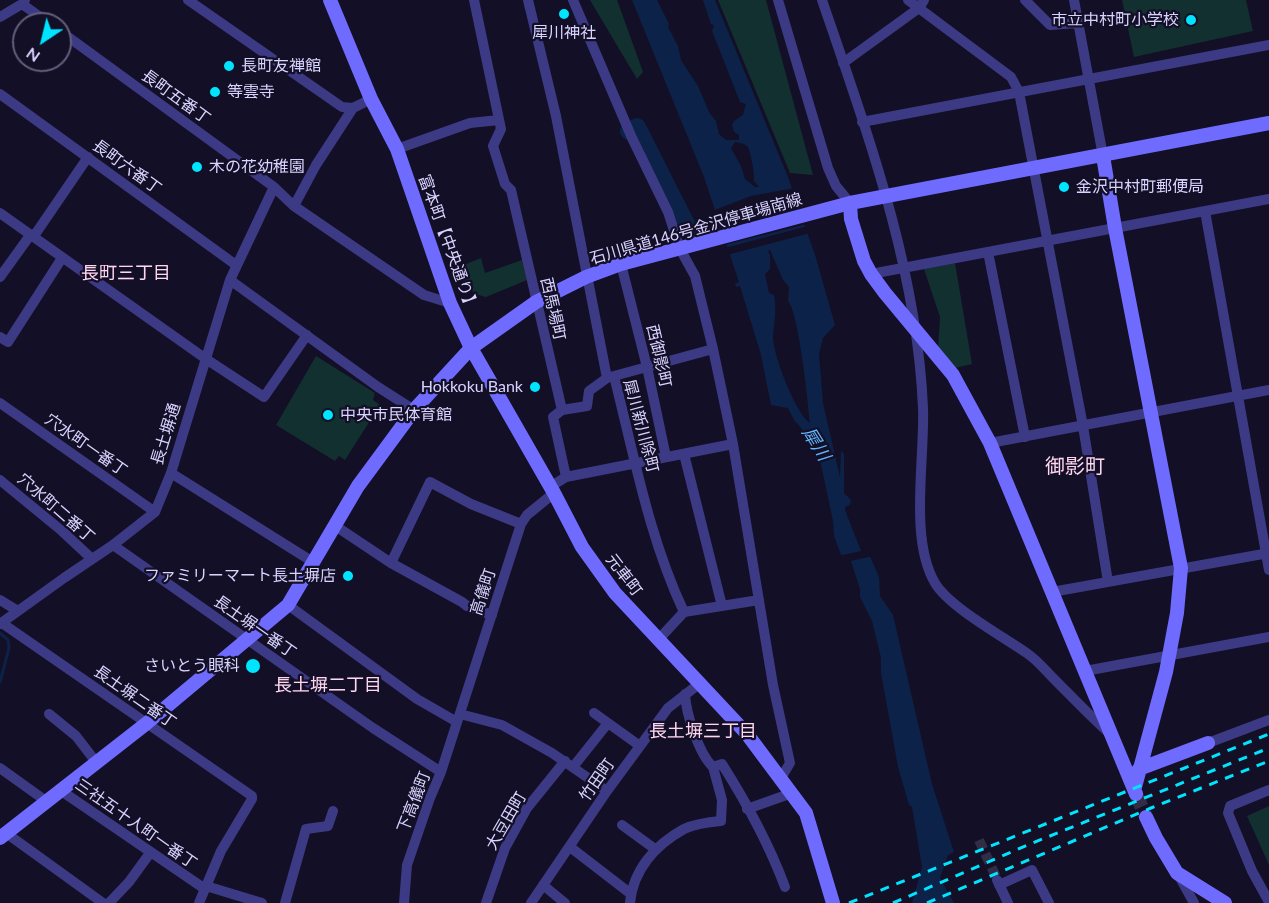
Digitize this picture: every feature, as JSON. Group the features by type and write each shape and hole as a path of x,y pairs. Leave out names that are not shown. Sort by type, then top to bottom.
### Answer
{"street":[{"path":"188,0 342,107 353,108"},
{"name":"富本町【中央通り】","path":"330,0 371,99 397,149 450,303 471,348"},
{"name":"西馬場町","path":"474,0 500,125 493,146 505,184 511,190 561,411 553,417 566,477"},
{"name":"犀川新川除町","path":"528,0 556,116 586,277 610,377 669,579 684,612"},
{"path":"573,0 632,138 668,212 695,276 733,444 773,685 790,763 781,778"},
{"path":"778,0 828,168 851,219 864,261 885,293 953,375 990,443 1136,791 1139,769 1159,702 1177,613 1181,568 1115,228 1074,0"},
{"path":"822,0 886,196 905,268 915,327 923,408 921,543 927,567 936,585 953,601 999,636 1030,655 1111,735"},
{"path":"908,0 922,4 1011,77 1019,92 1083,426 1108,582"},
{"path":"1025,0 1050,25 1078,23"},
{"path":"0,17 24,2 36,12"},
{"path":"843,63 922,4"},
{"name":"長町五番丁","path":"72,41 274,187 294,206 424,296 450,303"},
{"path":"862,122 1269,45"},
{"name":"長町六番丁","path":"0,94 236,265"},
{"path":"294,206 316,165 353,108 371,99"},
{"path":"397,149 470,123 500,125"},
{"name":"石川県道146号金沢停車場南線","path":"3,835 147,723 288,605 358,486 414,410 471,348 536,302 586,277 621,264 843,204 1269,123"},
{"path":"0,277 88,157"},
{"name":"長土塀通","path":"155,512 171,473 182,430 230,280 274,187"},
{"path":"872,274 1269,199"},
{"path":"1205,211 1268,553 1269,570"},
{"path":"0,213 206,359 264,397 307,335"},
{"path":"988,252 1025,437"},
{"path":"0,337 8,342 62,258"},
{"name":"西御影町","path":"621,264 647,367 666,457"},
{"path":"230,280 414,410"},
{"name":"元車町","path":"471,348 582,547 615,593 747,734 806,813 833,903"},
{"path":"561,411 587,406 589,391 610,377 713,349"},
{"path":"990,443 1269,390"},
{"name":"穴水町一番丁","path":"0,403 155,512"},
{"path":"552,490 566,477 733,444"},
{"path":"684,454 722,606"},
{"path":"171,473 313,562"},
{"name":"穴水町二番丁","path":"0,480 92,559"},
{"path":"391,563 430,482 471,504 521,524"},
{"name":"高儀町","path":"458,718 521,524 552,490"},
{"path":"1,623 155,512"},
{"path":"334,525 391,563 467,606 492,615"},
{"name":"長土塀一番丁","path":"112,545 373,728 441,772"},
{"path":"1052,592 1268,553"},
{"path":"0,600 18,611"},
{"path":"658,640 684,612 759,600"},
{"path":"288,605 416,699 458,718 502,725 569,764 607,791"},
{"name":"長土塀二番丁","path":"1,623 252,795 252,799 221,851 206,886"},
{"path":"1084,671 1269,637"},
{"name":"竹田町","path":"531,903 607,791 668,708 699,684"},
{"path":"570,847 630,898 639,870 655,849 685,828 721,820 722,800 713,767 705,759 686,705 686,694"},
{"path":"594,713 640,746"},
{"path":"49,714 76,736 96,762"},
{"name":"下高儀町","path":"404,903 407,865 458,718"},
{"path":"1139,769 1269,720"},
{"name":"大豆田町","path":"486,903 505,848 527,808 608,723"},
{"path":"713,767 722,764 742,796 776,863 785,887"},
{"path":"0,768 46,801"},
{"name":"三社五十人町一番丁","path":"60,790 202,887 206,886 235,899 262,903"},
{"path":"1269,790 1230,806 1228,813 1252,871 1269,902"},
{"path":"747,809 792,793"},
{"path":"285,903 306,829 328,826 333,811"},
{"path":"1146,817 1194,903"},
{"path":"622,825 647,846 655,849"},
{"path":"3,835 103,903"},
{"path":"109,903 129,882 150,853"},
{"path":"1008,903 998,882 1032,870 1049,903"},
{"path":"1177,873 1225,903"},
{"path":"543,885 565,903"},
{"path":"199,903 206,886"}],"green space":[{"path":"590,0 617,0 643,72 637,79"},
{"path":"718,0 766,0 813,175 790,173"},
{"name":"市立中村町小学校","path":"1122,0 1246,0 1253,31 1134,57"},
{"path":"481,258 485,273 522,260 527,280 486,297 475,293 467,287 454,269"},
{"path":"955,263 972,364 955,368 938,348 940,317 924,269"},
{"name":"中央市民体育館","path":"316,356 375,393 373,400 380,405 345,460 339,456 335,461 276,425"},
{"path":"1269,806 1269,865 1247,816"}],"water":[{"path":"632,0 657,0 678,46 681,60 698,86 709,112 716,121 719,134 726,140 739,140 739,135 734,132 732,125 743,115 746,104 740,102 712,31 714,25 711,24 703,0 715,0 788,177 816,258 835,325 823,338 819,354 823,403 840,477 841,451 844,454 844,493 851,500 845,510 861,551 870,556 879,577 880,596 893,615 932,784 954,852 948,855 940,878 954,903 912,903 922,867 912,807 909,805 898,767 881,673 881,658 872,621 860,597 860,589 851,561 841,555 834,536 833,521 817,446 794,420 788,408 771,405 761,355 740,286 736,287 735,284 739,282 704,177","holes":["735,142 748,147 754,181 759,187 755,187 745,179 731,148","770,250 783,280 789,287 788,301 796,322 810,423 792,397 774,345 775,301 774,295 769,293 765,274 770,269 768,251"]}],"pier":[{"path":"795,188 798,198 745,210 716,220 712,211 751,196"},
{"path":"800,205 807,224 724,245 718,227"},
{"path":"808,226 810,233 727,255 725,248"},
{"path":"866,550 873,556 846,562 838,556"}],"waterway":[{"name":"犀川","path":"629,131 637,127 686,224 695,236"},
{"path":"0,633 8,640 9,648 0,682"}],"tunnel":[{"path":"1136,794 1146,817"},
{"path":"979,840 997,879"}],"railway":[{"path":"849,903 1269,734"},
{"path":"893,903 1030,844 1269,748"},
{"path":"927,903 1151,808 1269,761"}],"place":[{"name":"犀川神社","path":"564,14"},
{"name":"市立中村町小学校","path":"1191,20"},
{"name":"長町友禅館","path":"229,66"},
{"name":"等雲寺","path":"215,92"},
{"name":"木の花幼稚園","path":"197,167"},
{"name":"金沢中村町郵便局","path":"1064,187"},
{"name":"Hokkoku Bank","path":"535,387"},
{"name":"中央市民体育館","path":"328,415"},
{"name":"ファミリーマート長土塀店","path":"348,576"},
{"name":"さいとう眼科","path":"253,666"}],"district":[{"name":"長町三丁目","path":"126,273"},
{"name":"御影町","path":"1075,467"},
{"name":"長土塀二丁目","path":"328,685"},
{"name":"長土塀三丁目","path":"703,731"}]}
